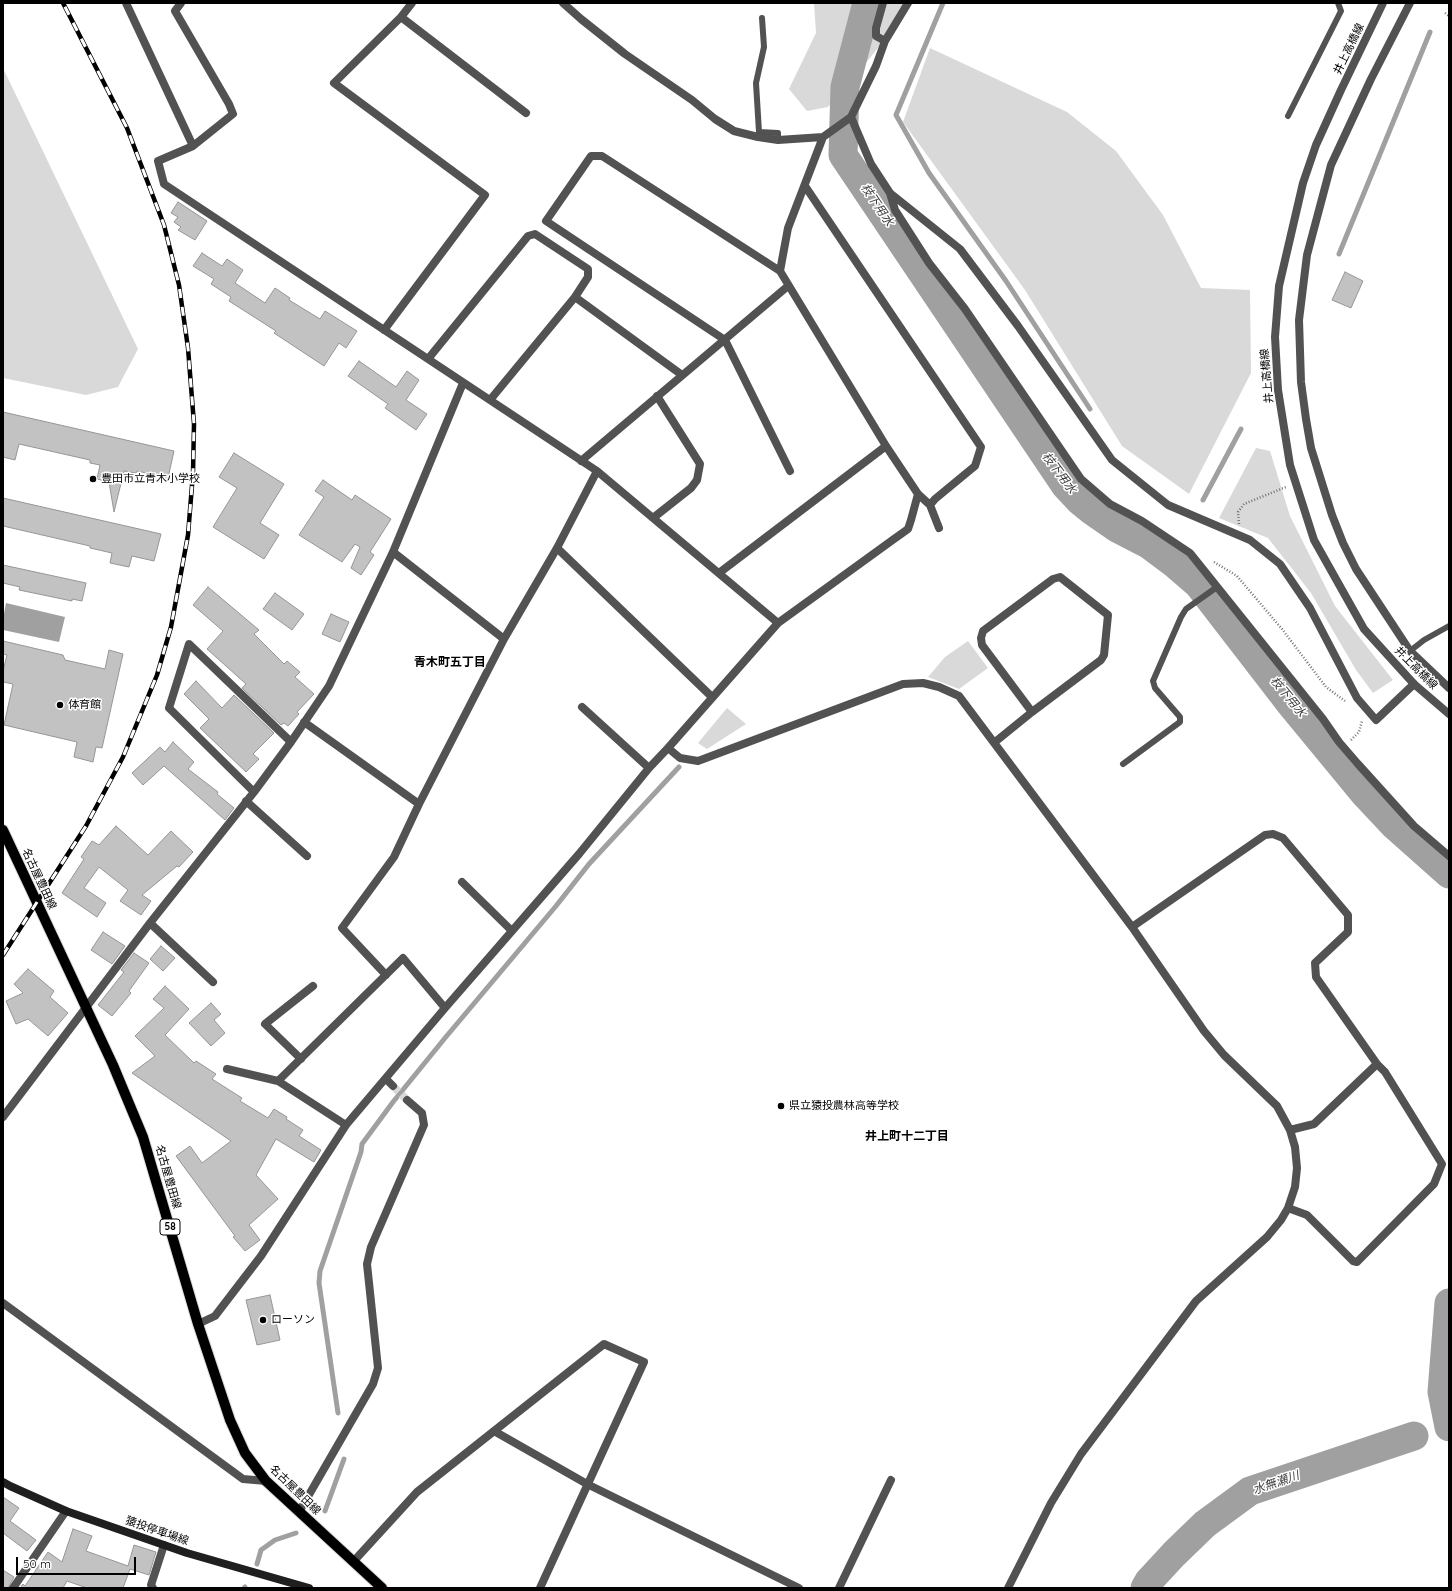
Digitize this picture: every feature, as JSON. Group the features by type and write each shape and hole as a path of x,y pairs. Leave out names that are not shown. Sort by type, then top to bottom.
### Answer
{"main road":[{"name":"名古屋豊田線","path":"3,830 113,1065 143,1136 198,1324 230,1420 245,1453 266,1481 382,1588"},
{"name":"猿投停車場線","path":"3,1482 66,1511 164,1545 309,1588"}],"street":[{"path":"126,3 193,146"},
{"path":"181,3 175,10 230,104 233,114 193,146 158,161 164,184 597,471 778,622"},
{"path":"384,330 485,195 334,83 412,3"},
{"path":"563,3 625,54 692,100 715,120 734,131 778,140 823,137 851,117 876,66 885,41 908,3"},
{"path":"883,3 876,28 876,36 885,41"},
{"name":"井上高橋線","path":"1384,3 1341,90 1316,145 1303,183 1279,286 1275,338 1278,390 1290,465 1314,540 1364,629 1414,684 1449,714"},
{"name":"井上高橋線","path":"1410,3 1371,79 1331,165 1307,255 1298,320 1301,382 1311,448 1332,515 1343,543 1356,569 1410,651 1449,688"},
{"path":"401,16 526,113"},
{"path":"851,117 871,164 890,193 895,210 929,263 965,309 1081,479 1110,504 1142,521 1190,553 1323,719 1339,742 1414,826 1449,856"},
{"path":"780,271 788,228 823,137"},
{"path":"790,471 725,340 546,221 591,156 602,156 780,271 886,446 918,494 930,505 939,528"},
{"path":"805,186 981,447 975,466 935,499 930,505"},
{"path":"890,193 960,250 1018,326 1112,460 1168,505 1250,540 1280,564 1310,608 1357,698 1376,720 1414,684"},
{"path":"428,359 528,236 535,234 588,269 588,277 576,297 490,400"},
{"path":"581,460 788,286"},
{"path":"576,297 682,375"},
{"path":"3,1117 150,922 254,792 291,742 329,686 392,552 463,382"},
{"path":"653,518 691,488 697,480 700,464 657,396"},
{"path":"719,573 886,446"},
{"path":"386,975 342,928 394,857 419,804 504,639 557,548 597,471"},
{"path":"198,1324 215,1316 261,1256 346,1125 445,1008 579,854 649,768 778,622 908,529 918,494"},
{"path":"557,548 712,697"},
{"path":"392,552 504,639"},
{"path":"995,742 1101,660 1104,655 1108,615 1060,577 1052,579 983,631 981,638 982,645 1032,712"},
{"path":"254,792 169,708 189,644 291,742"},
{"path":"668,748 680,758 698,761 903,684 923,683 939,687 959,696 995,742 1132,927 1204,1031 1224,1055 1277,1106 1290,1130 1295,1147 1297,1168 1295,1187 1288,1208 1281,1220 1267,1237 1196,1301 1081,1454 1051,1503 1008,1588"},
{"path":"582,707 649,768"},
{"path":"304,722 419,804"},
{"path":"246,801 307,856"},
{"path":"1132,927 1265,835 1273,834 1283,838 1348,915 1348,932 1315,963 1316,977 1377,1064 1385,1072 1442,1164 1434,1184 1358,1262 1353,1261 1307,1215 1288,1208"},
{"path":"462,882 512,931"},
{"path":"150,922 213,982"},
{"path":"278,1081 403,958 445,1008"},
{"path":"301,1059 265,1024 313,986"},
{"path":"1290,1130 1314,1124 1377,1064"},
{"path":"227,1069 278,1081 346,1125"},
{"path":"386,1079 393,1086"},
{"path":"299,1512 373,1384 378,1368 367,1264 371,1247 424,1125 422,1113 407,1100"},
{"path":"3,1303 243,1479 266,1481"},
{"path":"353,1562 417,1492 604,1344 644,1362 540,1588"},
{"path":"494,1430 587,1484 799,1588"},
{"path":"839,1588 891,1480"},
{"path":"13,1588 66,1511"},
{"path":"153,1588 151,1585 164,1545"}],"lane":[{"path":"1288,116 1340,11 1338,3"},
{"path":"762,18 764,47 756,83 759,132 778,133 778,140"},
{"path":"1123,764 1180,722 1180,717 1155,688 1153,681 1181,617 1186,609 1216,587"},
{"path":"1410,651 1424,640 1449,626"}],"path":[{"path":"1445,13 1449,16"},
{"path":"1240,536 1238,512 1244,504 1296,483"},
{"path":"1211,560 1237,576 1282,629 1326,687 1344,701 1370,713"}],"shaded area":[{"path":"814,3 913,3 870,58 828,107 807,111 789,89 816,33"},
{"path":"930,48 1067,112 1116,151 1163,215 1201,288 1250,290 1251,373 1189,494 1122,446 1025,290 903,122"},
{"path":"3,68 138,349 118,387 86,395 3,378"},
{"path":"1256,448 1270,451 1290,516 1335,606 1393,680 1373,693 1356,670 1311,593 1268,538 1219,518"},
{"path":"6,603 65,617 59,642 3,630 3,619"},
{"path":"968,641 988,668 959,689 928,677 945,657"},
{"path":"727,708 746,724 707,749 698,743"}],"building":[{"path":"178,202 207,221 195,240 178,230 181,227 174,222 178,217 171,213"},
{"path":"202,253 222,266 227,259 243,270 235,283 265,303 275,288 290,298 289,300 320,319 325,311 357,331 346,348 339,343 324,366 274,333 276,331 229,301 231,297 211,284 214,279 193,266"},
{"path":"1345,272 1363,281 1351,308 1332,300"},
{"path":"359,361 396,387 407,371 419,380 406,400 427,414 416,430 385,408 388,404 348,376"},
{"path":"3,412 174,451 168,478 137,471 136,473 124,471 114,512 109,482 97,479 100,465 90,463 90,460 19,444 15,460 3,457"},
{"path":"234,453 284,484 260,523 279,535 264,559 213,527 237,488 219,477"},
{"path":"323,480 352,500 355,495 391,519 370,552 374,555 361,575 351,568 360,547 355,544 342,562 299,535 324,497 315,491"},
{"path":"3,498 161,534 154,561 132,556 129,567 110,563 112,553 90,548 90,546 3,526"},
{"path":"3,565 86,583 82,601 72,599 72,601 19,590 20,587 3,583"},
{"path":"208,587 259,630 254,634 284,664 287,661 300,672 295,677 314,694 297,712 299,714 288,726 284,723 281,725 242,688 246,684 207,649 223,631 193,605"},
{"path":"275,593 304,614 292,630 263,609"},
{"path":"331,614 349,622 340,642 322,634"},
{"name":"体育館","path":"3,641 63,655 65,660 105,669 109,650 123,654 102,748 96,747 93,762 74,757 77,742 4,725 13,684 3,682 3,671 7,655 3,654"},
{"path":"196,681 222,708 234,695 274,733 253,754 259,759 246,772 200,728 209,719 184,694"},
{"path":"173,742 194,762 188,769 218,792 217,794 234,808 225,820 164,766 143,785 132,773 160,747 165,752"},
{"path":"116,826 148,855 171,831 193,852 179,867 177,866 142,895 151,901 141,915 120,901 128,890 99,867 84,888 106,903 97,917 62,893 84,859 81,857 92,841 99,845"},
{"path":"103,932 125,946 112,964 91,950"},
{"path":"161,946 175,958 163,971 150,959"},
{"path":"134,953 149,963 129,991 131,993 112,1016 98,1005 124,972 121,970"},
{"path":"28,969 54,991 50,997 68,1013 48,1036 28,1019 16,1024 6,1001 23,993 14,984"},
{"path":"165,986 189,1009 165,1035 194,1063 196,1061 216,1074 212,1079 242,1098 240,1101 268,1118 274,1109 303,1130 299,1136 321,1150 314,1162 276,1139 256,1175 278,1199 249,1225 260,1240 245,1251 233,1237 235,1236 176,1156 190,1146 202,1163 231,1141 132,1073 155,1056 135,1036 164,1008 153,999"},
{"path":"211,1003 221,1014 214,1020 225,1033 211,1046 189,1023"},
{"name":"ローソン","path":"270,1295 280,1340 257,1345 246,1300"},
{"path":"3,1497 19,1508 10,1521 36,1540 27,1551 3,1533"},
{"path":"73,1529 92,1536 86,1551 128,1566 134,1545 156,1552 149,1575 130,1569 123,1588 87,1588 67,1581 63,1588 20,1588 23,1584 25,1586 48,1552 62,1562"},
{"path":"3,1570 14,1577 8,1588 3,1588"}],"waterway":[{"name":"枝下用水","path":"867,3 845,87 843,155 1065,485 1091,510 1117,528 1148,544 1198,584 1289,702 1364,793 1395,826 1449,874"},
{"path":"943,3 896,115 929,173 1006,281 1090,409"},
{"path":"1339,254 1430,32"},
{"path":"1203,500 1241,429"},
{"path":"338,1413 319,1283 320,1271 361,1152 362,1144 393,1102 556,906 589,864 679,767"},
{"name":"枝下用水","path":"1449,1303 1442,1392 1449,1427"},
{"name":"水無瀬川","path":"1145,1588 1149,1581 1174,1554 1205,1524 1250,1491 1414,1436"},
{"path":"325,1511 344,1459"},
{"path":"257,1564 261,1550 275,1540 296,1533"}],"tunnel":[{"path":"393,1086 407,1100"}],"railway":[{"path":"3,955 86,826 123,757 157,675 171,627 188,535 193,473 194,424 188,348 179,285 164,225 127,128 63,3"}],"place":[{"name":"豊田市立青木小学校","path":"93,479"},
{"name":"体育館","path":"60,705"},
{"name":"県立猿投農林高等学校","path":"781,1106"},
{"name":"ローソン","path":"263,1320"}],"district":[{"name":"青木町五丁目","path":"450,662"},
{"name":"井上町十二丁目","path":"907,1136"}]}
